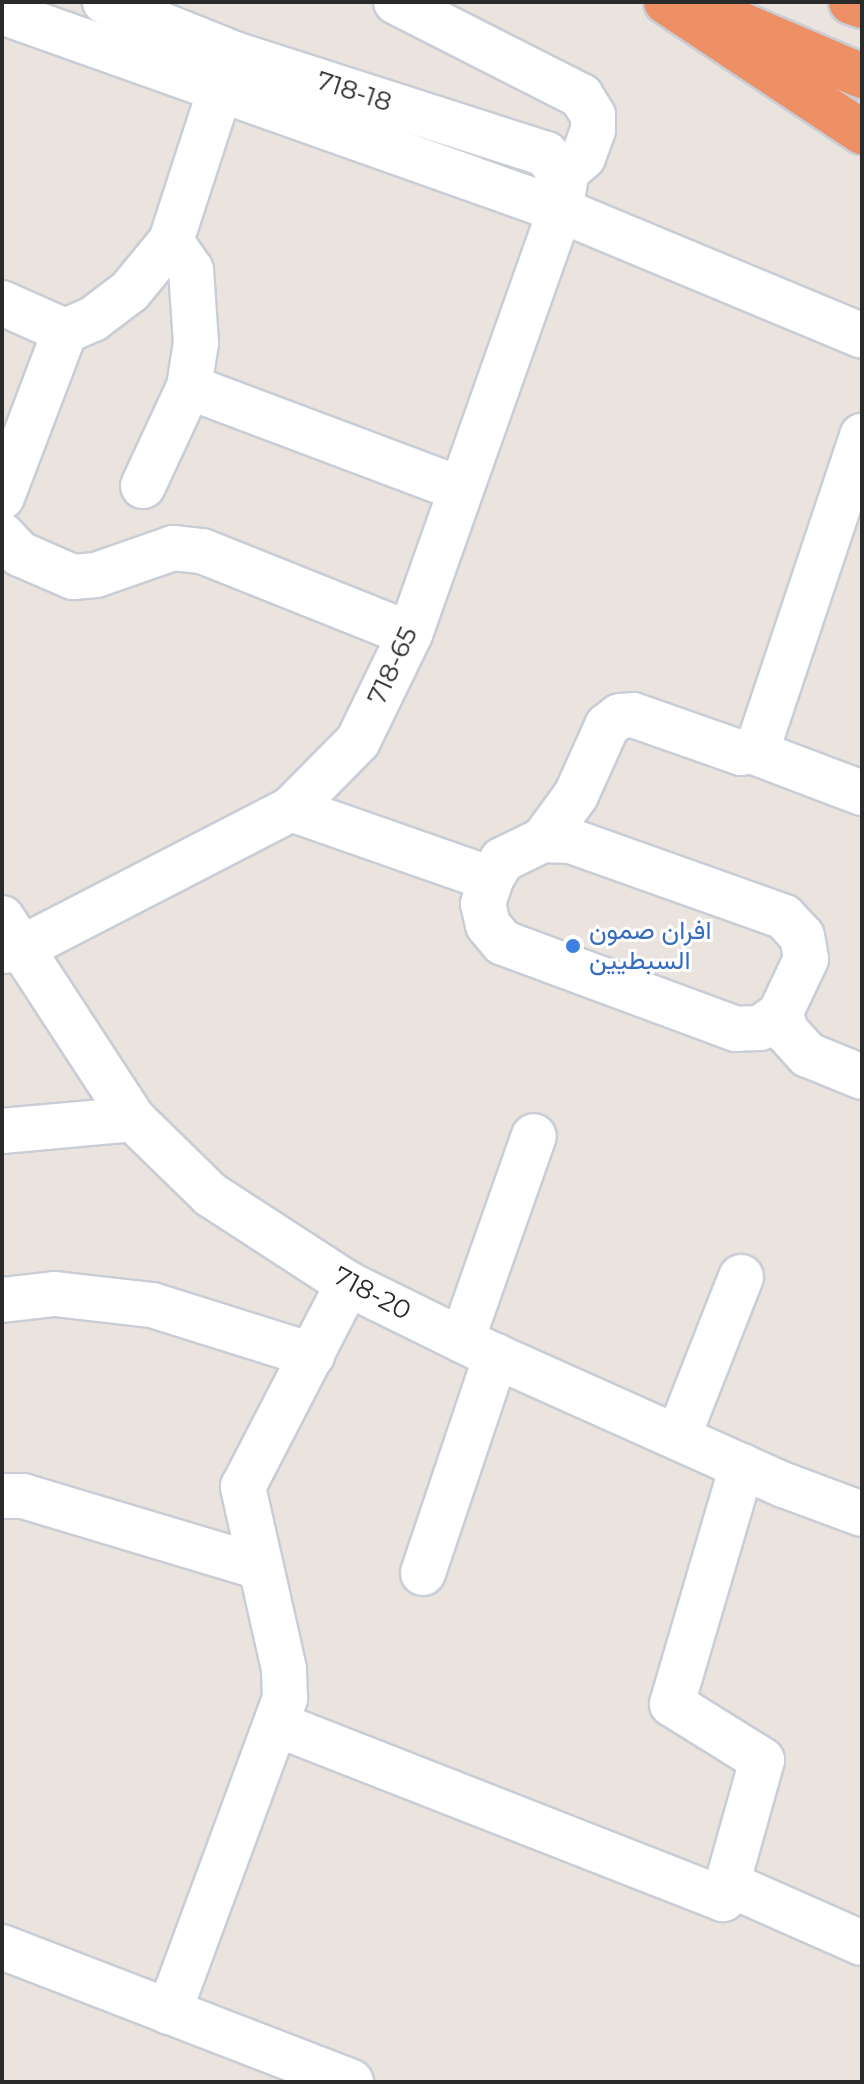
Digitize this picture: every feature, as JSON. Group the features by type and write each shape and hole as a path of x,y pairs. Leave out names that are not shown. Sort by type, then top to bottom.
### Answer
{"highway":[{"path":"666,2 862,132"},
{"path":"687,2 862,76"},
{"path":"851,2 862,6"}],"street":[{"name":"718-18","path":"105,2 232,53 546,154 562,192"},
{"name":"718-65","path":"7,940 291,809 358,741 410,634 562,192 583,157 593,130 593,115 581,96 396,2"},
{"path":"2,12 220,90 562,192 862,336"},
{"path":"2,497 65,331 93,319 130,291 171,241 220,90"},
{"path":"143,486 189,387 196,293 187,262 171,241"},
{"path":"2,303 65,331"},
{"path":"189,387 461,489"},
{"path":"751,751 760,741 862,436"},
{"path":"2,535 20,554 73,577 96,575 173,548 202,551 410,634"},
{"path":"543,840 571,841 784,917 802,936 806,959 780,1014 760,1028 736,1029 503,943 488,925 483,904 491,879 502,860 543,840 576,795 607,726 620,716 633,715 741,753 751,751 862,793"},
{"path":"291,809 491,879"},
{"name":"718-20","path":"7,940 133,1119 211,1195 348,1284 479,1348 742,1466 862,1514"},
{"path":"780,1014 787,1032 808,1055 862,1077"},
{"path":"2,1131 133,1119"},
{"path":"423,1573 534,1136"},
{"path":"678,1437 741,1277"},
{"path":"169,2012 285,1698 284,1669 243,1487 348,1284"},
{"path":"2,1300 55,1294 152,1305 312,1355"},
{"path":"276,1724 723,1899 762,1760 672,1704 742,1466"},
{"path":"2,1496 23,1496 259,1567"},
{"path":"728,1884 862,1943"},
{"path":"2,1947 351,2082"}],"place":[{"name":"افران صمون السبطيين","path":"573,946"}]}
